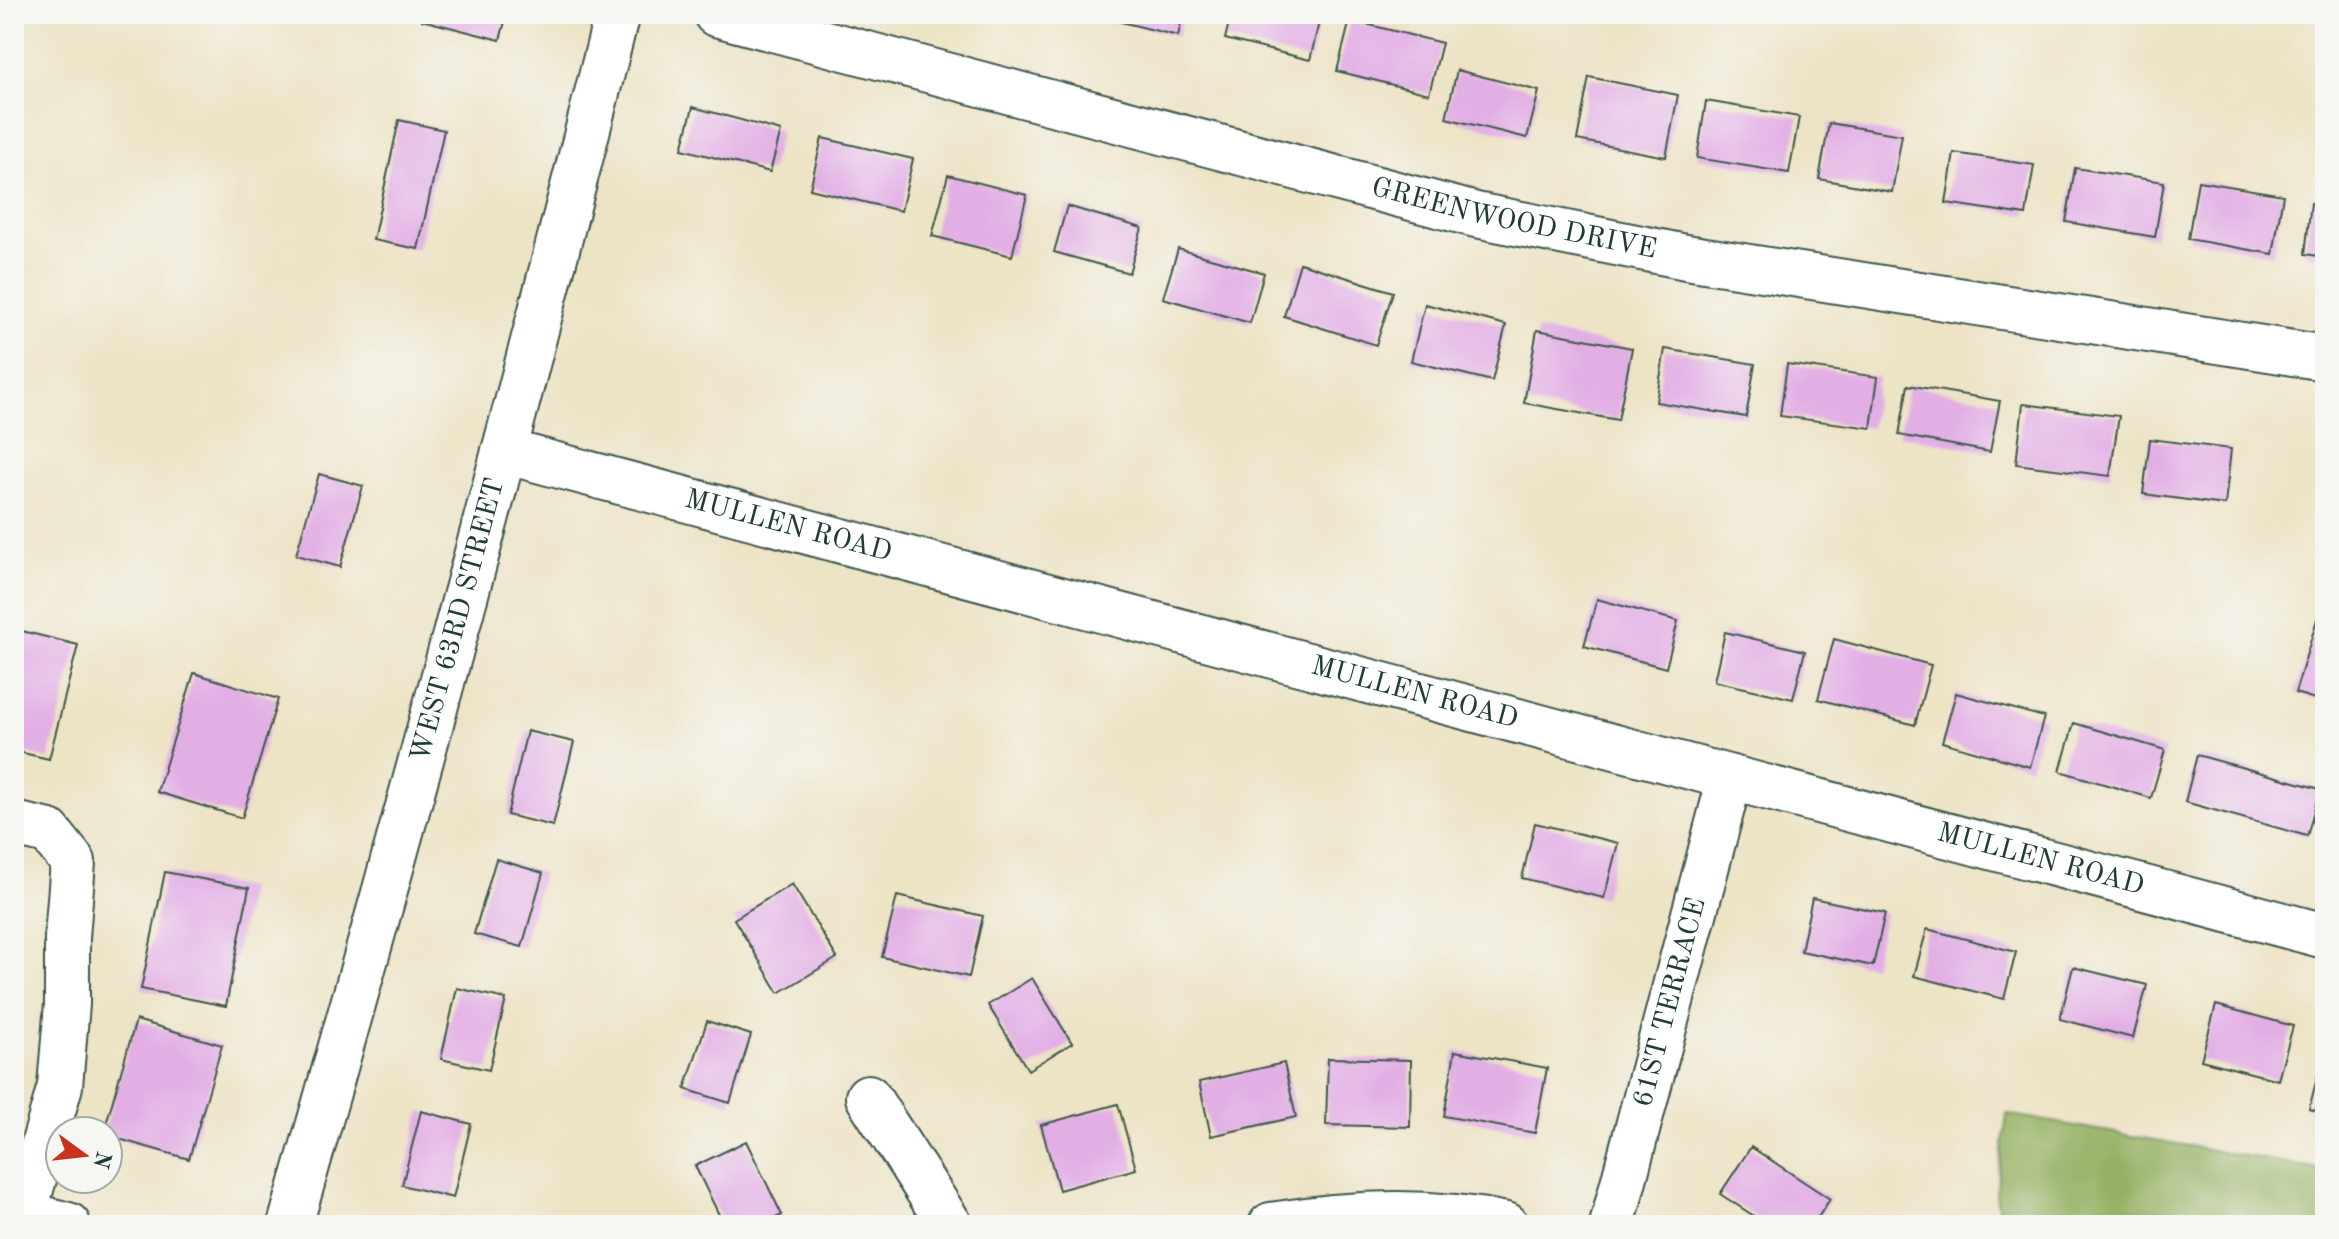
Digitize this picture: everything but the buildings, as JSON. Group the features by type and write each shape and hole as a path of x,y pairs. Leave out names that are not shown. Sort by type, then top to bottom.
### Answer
{"street":[{"name":"WEST 63RD STREET","path":"290,1225 380,911 617,14"},
{"name":"GREENWOOD DRIVE","path":"716,14 1476,215 1686,257 2325,358"},
{"name":"MULLEN ROAD","path":"504,451 2325,936"},
{"name":"61ST TERRACE","path":"1612,1225 1730,778"},
{"path":"14,824 49,832 73,862 60,1086 19,1212 68,1225"},
{"path":"868,1097 950,1225"},
{"path":"1271,1225 1330,1215 1405,1213 1444,1215 1506,1225"}],"green space":[{"path":"2007,1114 2325,1170 2325,1225 2001,1225 1996,1194"}]}
